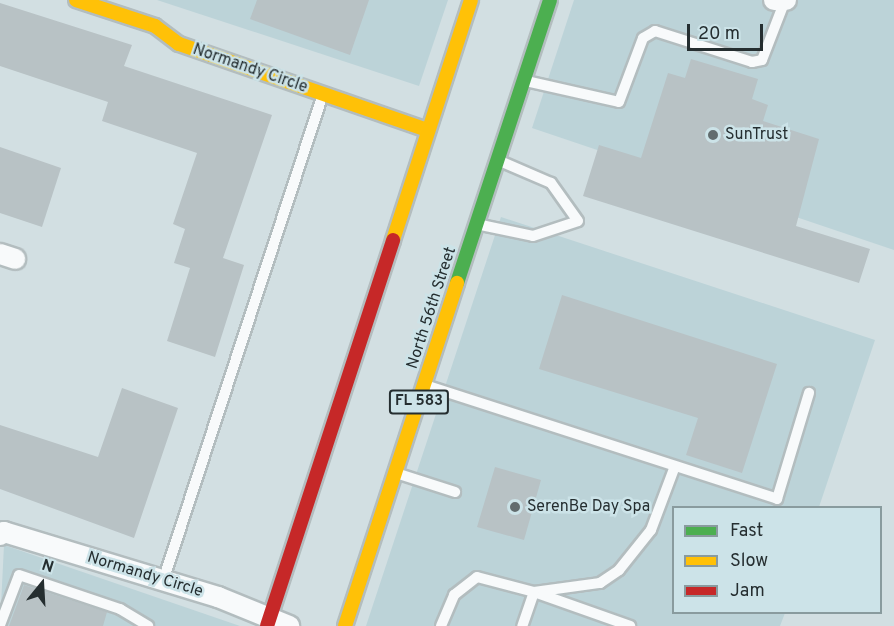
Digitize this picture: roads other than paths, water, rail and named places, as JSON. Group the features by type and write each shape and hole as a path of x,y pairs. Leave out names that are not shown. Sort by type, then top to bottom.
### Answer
{"main road":[{"name":"Normandy Circle","path":"76,0 155,26 179,44 428,130"},
{"path":"268,622 471,0"},
{"name":"North 56th Street","path":"345,626 550,0"}],"street":[{"name":"Normandy Circle","path":"0,535 4,532 163,581 268,622 289,626"}],"lane":[{"path":"523,80 619,102 648,34 655,31 752,62 762,60 782,1"},
{"path":"163,581 323,94"},
{"path":"476,224 533,236 578,221 551,183 497,159"},
{"path":"424,385 777,499 809,393"},
{"path":"534,592 600,583 619,570 651,530 675,466"},
{"path":"396,473 455,492"},
{"path":"0,625 19,575 120,609 148,626"},
{"path":"441,626 454,595 477,577 534,592 630,626"},
{"path":"522,626 534,592"}],"place":[{"name":"SunTrust","path":"713,135"},
{"name":"SerenBe Day Spa","path":"515,507"}]}
